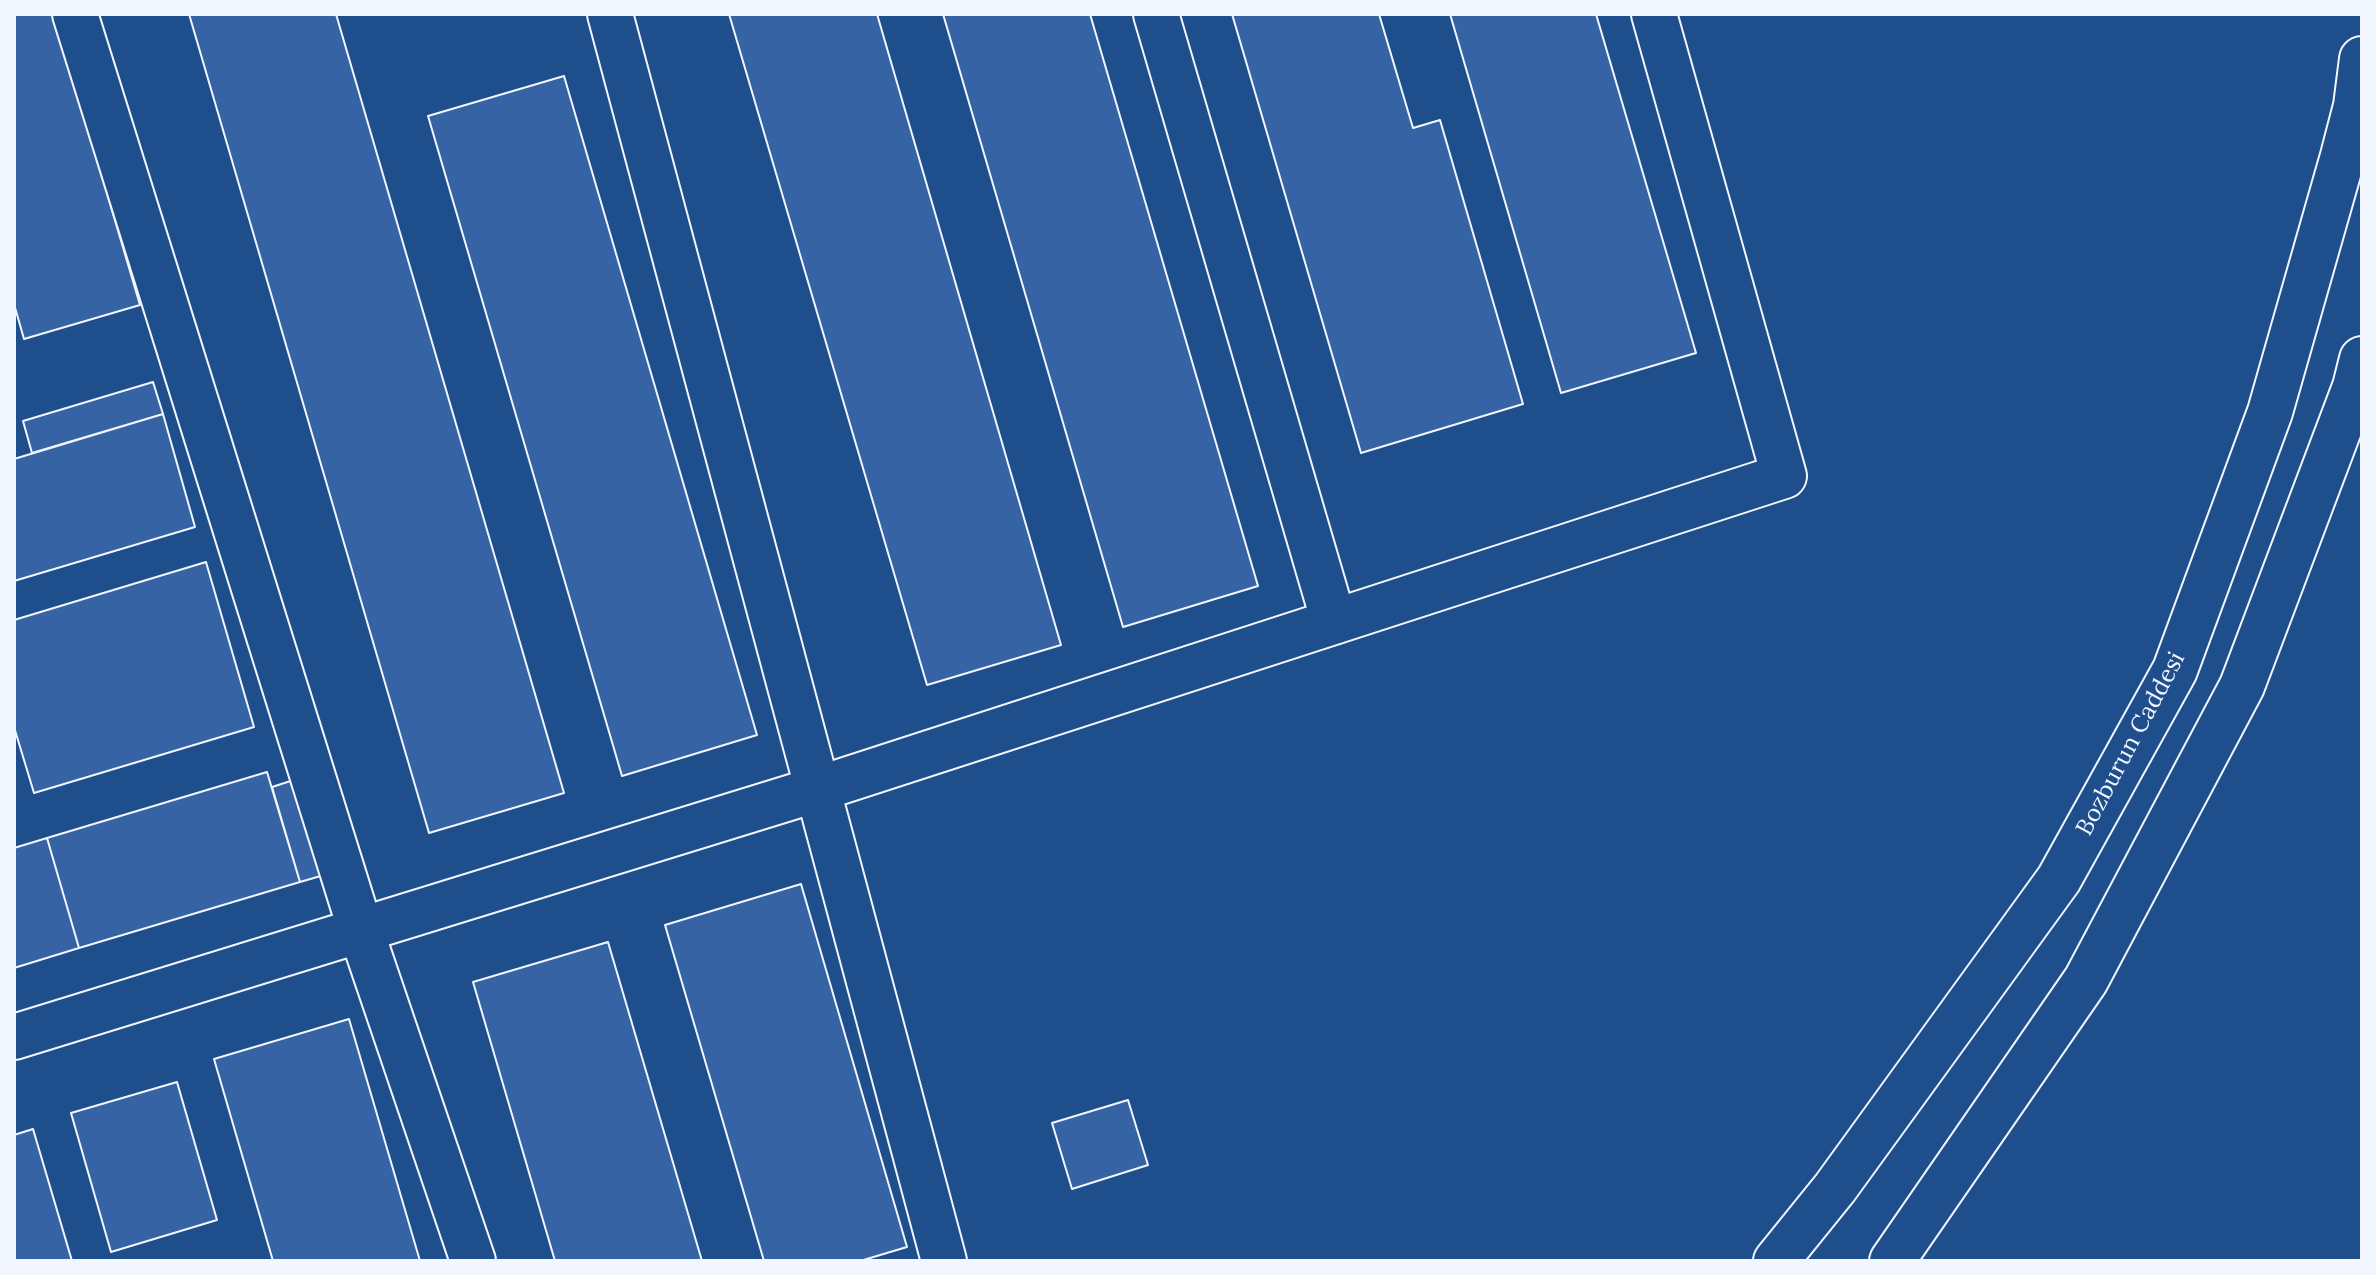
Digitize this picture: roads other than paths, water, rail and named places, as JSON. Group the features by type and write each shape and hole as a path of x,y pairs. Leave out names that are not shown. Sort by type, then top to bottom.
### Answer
{"street":[{"path":"75,14 361,931 473,1261"},
{"path":"610,14 944,1261"},
{"path":"1156,14 1334,622"},
{"path":"14,1037 818,789 1784,476 1654,14"},
{"name":"Bozburun Caddesi","path":"1776,1261 1835,1188 2059,879 2175,670 2270,412 2352,158 2362,59"},
{"path":"1892,1261 2086,980 2242,686 2360,375"}]}
